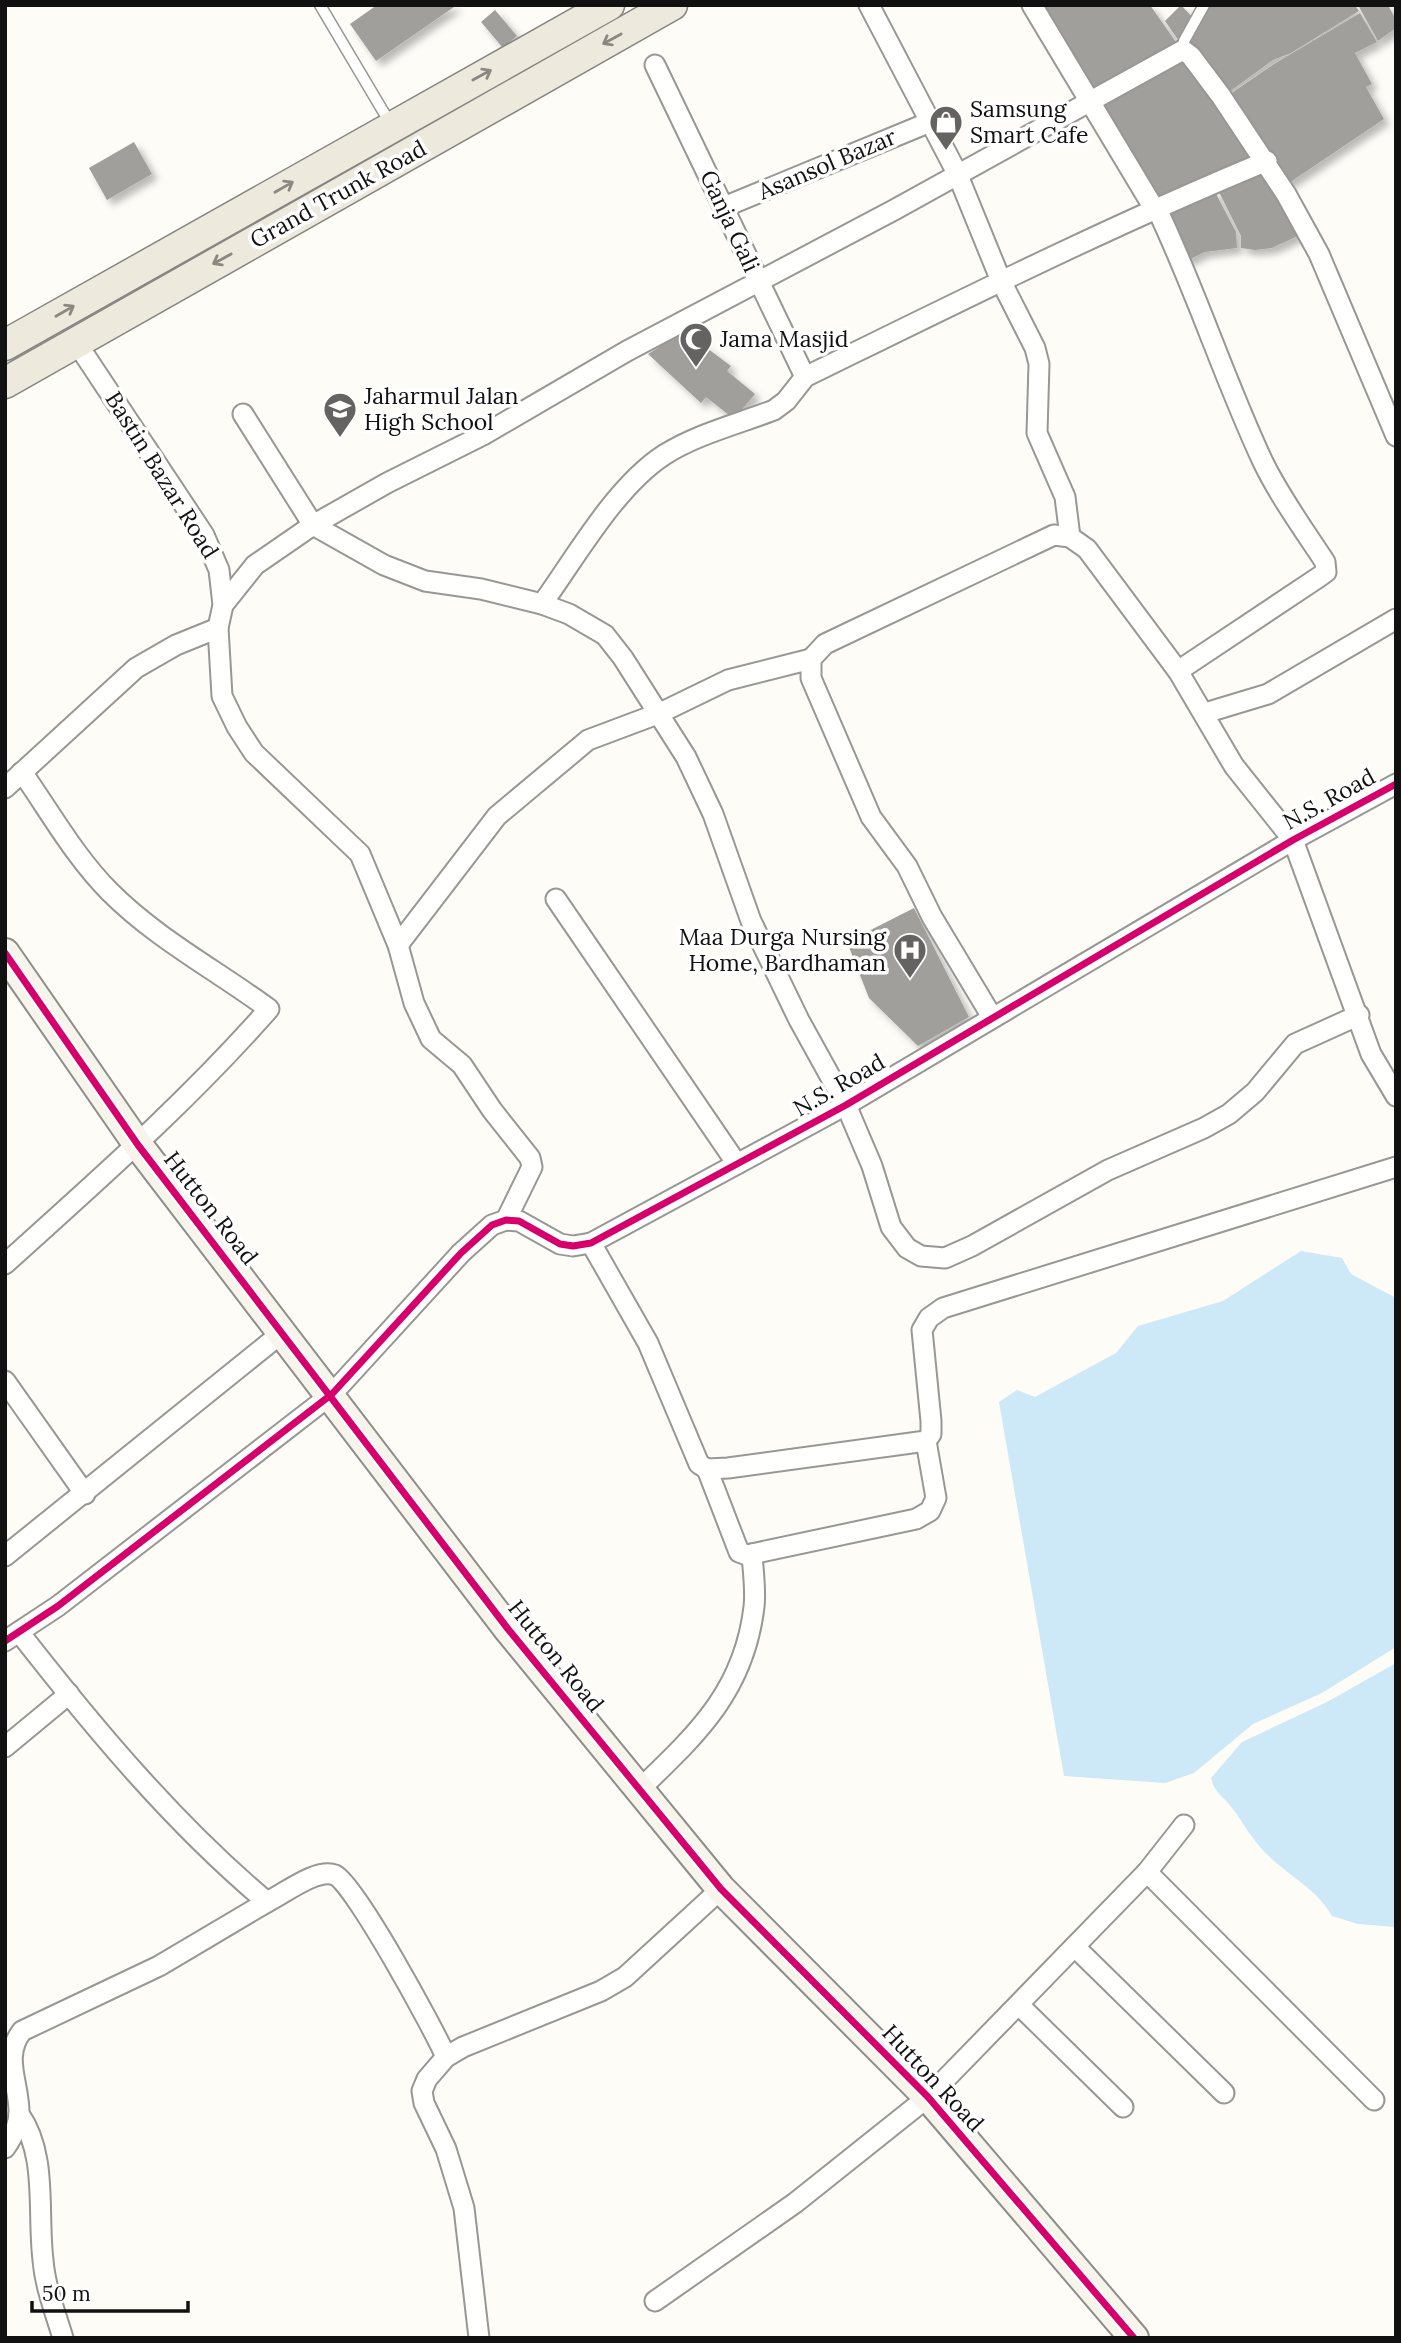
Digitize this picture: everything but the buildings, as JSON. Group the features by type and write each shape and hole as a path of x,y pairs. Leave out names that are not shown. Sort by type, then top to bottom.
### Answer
{"main road":[{"path":"5,345 400,140 609,5"},
{"name":"Grand Trunk Road","path":"5,383 76,342 400,140 671,5"}],"street":[{"path":"869,5 957,173 1001,281 1035,348 1039,364 1037,433 1065,497 1070,537"},
{"path":"1032,5 1152,205 1156,207 1181,258 1208,337 1265,466 1325,562 1326,572 1178,671"},
{"path":"223,605 255,565 313,525 387,482 483,435 627,351 1184,50 1191,55 1267,161 1319,254 1396,436"},
{"name":"Ganja Gali","path":"655,65 806,377"},
{"name":"Asansol Bazar","path":"724,207 930,122"},
{"path":"542,604 610,509 639,475 664,455 774,410 786,401 806,377 1001,281 1156,207 1267,161"},
{"name":"Bastin Bazar Road","path":"76,342 204,535 219,569 223,605 218,628 222,696 237,727 254,753 360,854 398,945 414,1003 431,1039 463,1065 492,1110 530,1158 532,1167 506,1220"},
{"path":"243,414 313,525 384,565 425,581 481,589 542,604 569,614 605,635 660,713 686,757 713,814 751,920 799,1020 846,1105 872,1166 891,1227 907,1248 921,1256 945,1258 972,1246 1108,1170 1204,1128 1229,1114 1255,1092 1295,1044 1359,1015"},
{"path":"398,945 497,816 588,740 660,713 728,680 811,659 825,644 922,596 1054,535 1070,537 1087,549 1178,671 1234,766 1293,840 1322,926 1359,1015 1371,1054 1396,1096"},
{"path":"1205,713 1268,694 1396,620"},
{"path":"5,788 136,668 176,645 218,628"},
{"path":"811,659 811,678 871,817 907,866 932,917 992,1017"},
{"path":"5,1264 138,1145 209,1077 269,1009 140,920 109,891 83,861 22,772"},
{"name":"N.S. Road","path":"591,1243 846,1105 1293,840 1396,784"},
{"path":"556,899 737,1164"},
{"name":"Hutton Road","path":"5,953 138,1145 332,1394 508,1629 721,1889 928,2097 1134,2338"},
{"path":"267,1902 234,1874 171,1810 69,1695 12,1636 58,1606 332,1394 480,1233 506,1220 525,1224 561,1244 591,1243 648,1343 699,1464 707,1469 739,1552 752,1554 916,1519 930,1511 936,1498 926,1441 931,1434 931,1421 922,1330 929,1318 943,1308 1396,1167"},
{"path":"5,1556 283,1332"},
{"path":"5,1381 85,1494"},
{"path":"707,1469 926,1441"},
{"path":"640,1789 703,1728 743,1659 754,1605 752,1554"},
{"path":"5,1747 69,1695"},
{"path":"655,2301 795,2203 928,2097 1147,1872 1184,1825"},
{"path":"1147,1872 1374,2100"},
{"path":"63,2338 43,2261 37,2152 32,2132 19,2114 10,2054 13,2042 22,2031 159,1966 267,1902 320,1875 332,1874 342,1878 366,1913 446,2057"},
{"path":"479,2338 464,2208 446,2148 424,2103 422,2091 427,2079 446,2057 601,1991 625,1977 721,1889"},
{"path":"1075,1947 1224,2093"},
{"path":"1018,2005 1123,2107"},
{"path":"5,2148 19,2114"}],"lane":[{"path":"320,5 400,140"},
{"path":"1184,50 1184,41 1204,5"}],"water":[{"path":"1301,1251 1342,1258 1351,1274 1396,1298 1396,1647 1322,1693 1253,1724 1194,1773 1165,1783 1064,1776 999,1402 1017,1390 1035,1397 1116,1353 1138,1326 1223,1301"},
{"path":"1396,1663 1396,1927 1358,1924 1332,1916 1313,1892 1260,1847 1217,1791 1211,1778 1242,1742 1327,1702"}],"cycle path":[{"path":"5,1641 58,1606 332,1394 461,1253 492,1225 506,1220 519,1221 560,1244 573,1246 591,1243 846,1105 1293,840 1396,784"},
{"path":"5,953 138,1145 508,1629 721,1889 928,2097 1134,2338"}],"place":[{"name":"Samsung Smart Cafe","path":"946,152"},
{"name":"Jama Masjid","path":"696,369"},
{"name":"Jaharmul Jalan High School","path":"340,439"},
{"name":"Maa Durga Nursing Home, Bardhaman","path":"910,980"}]}
